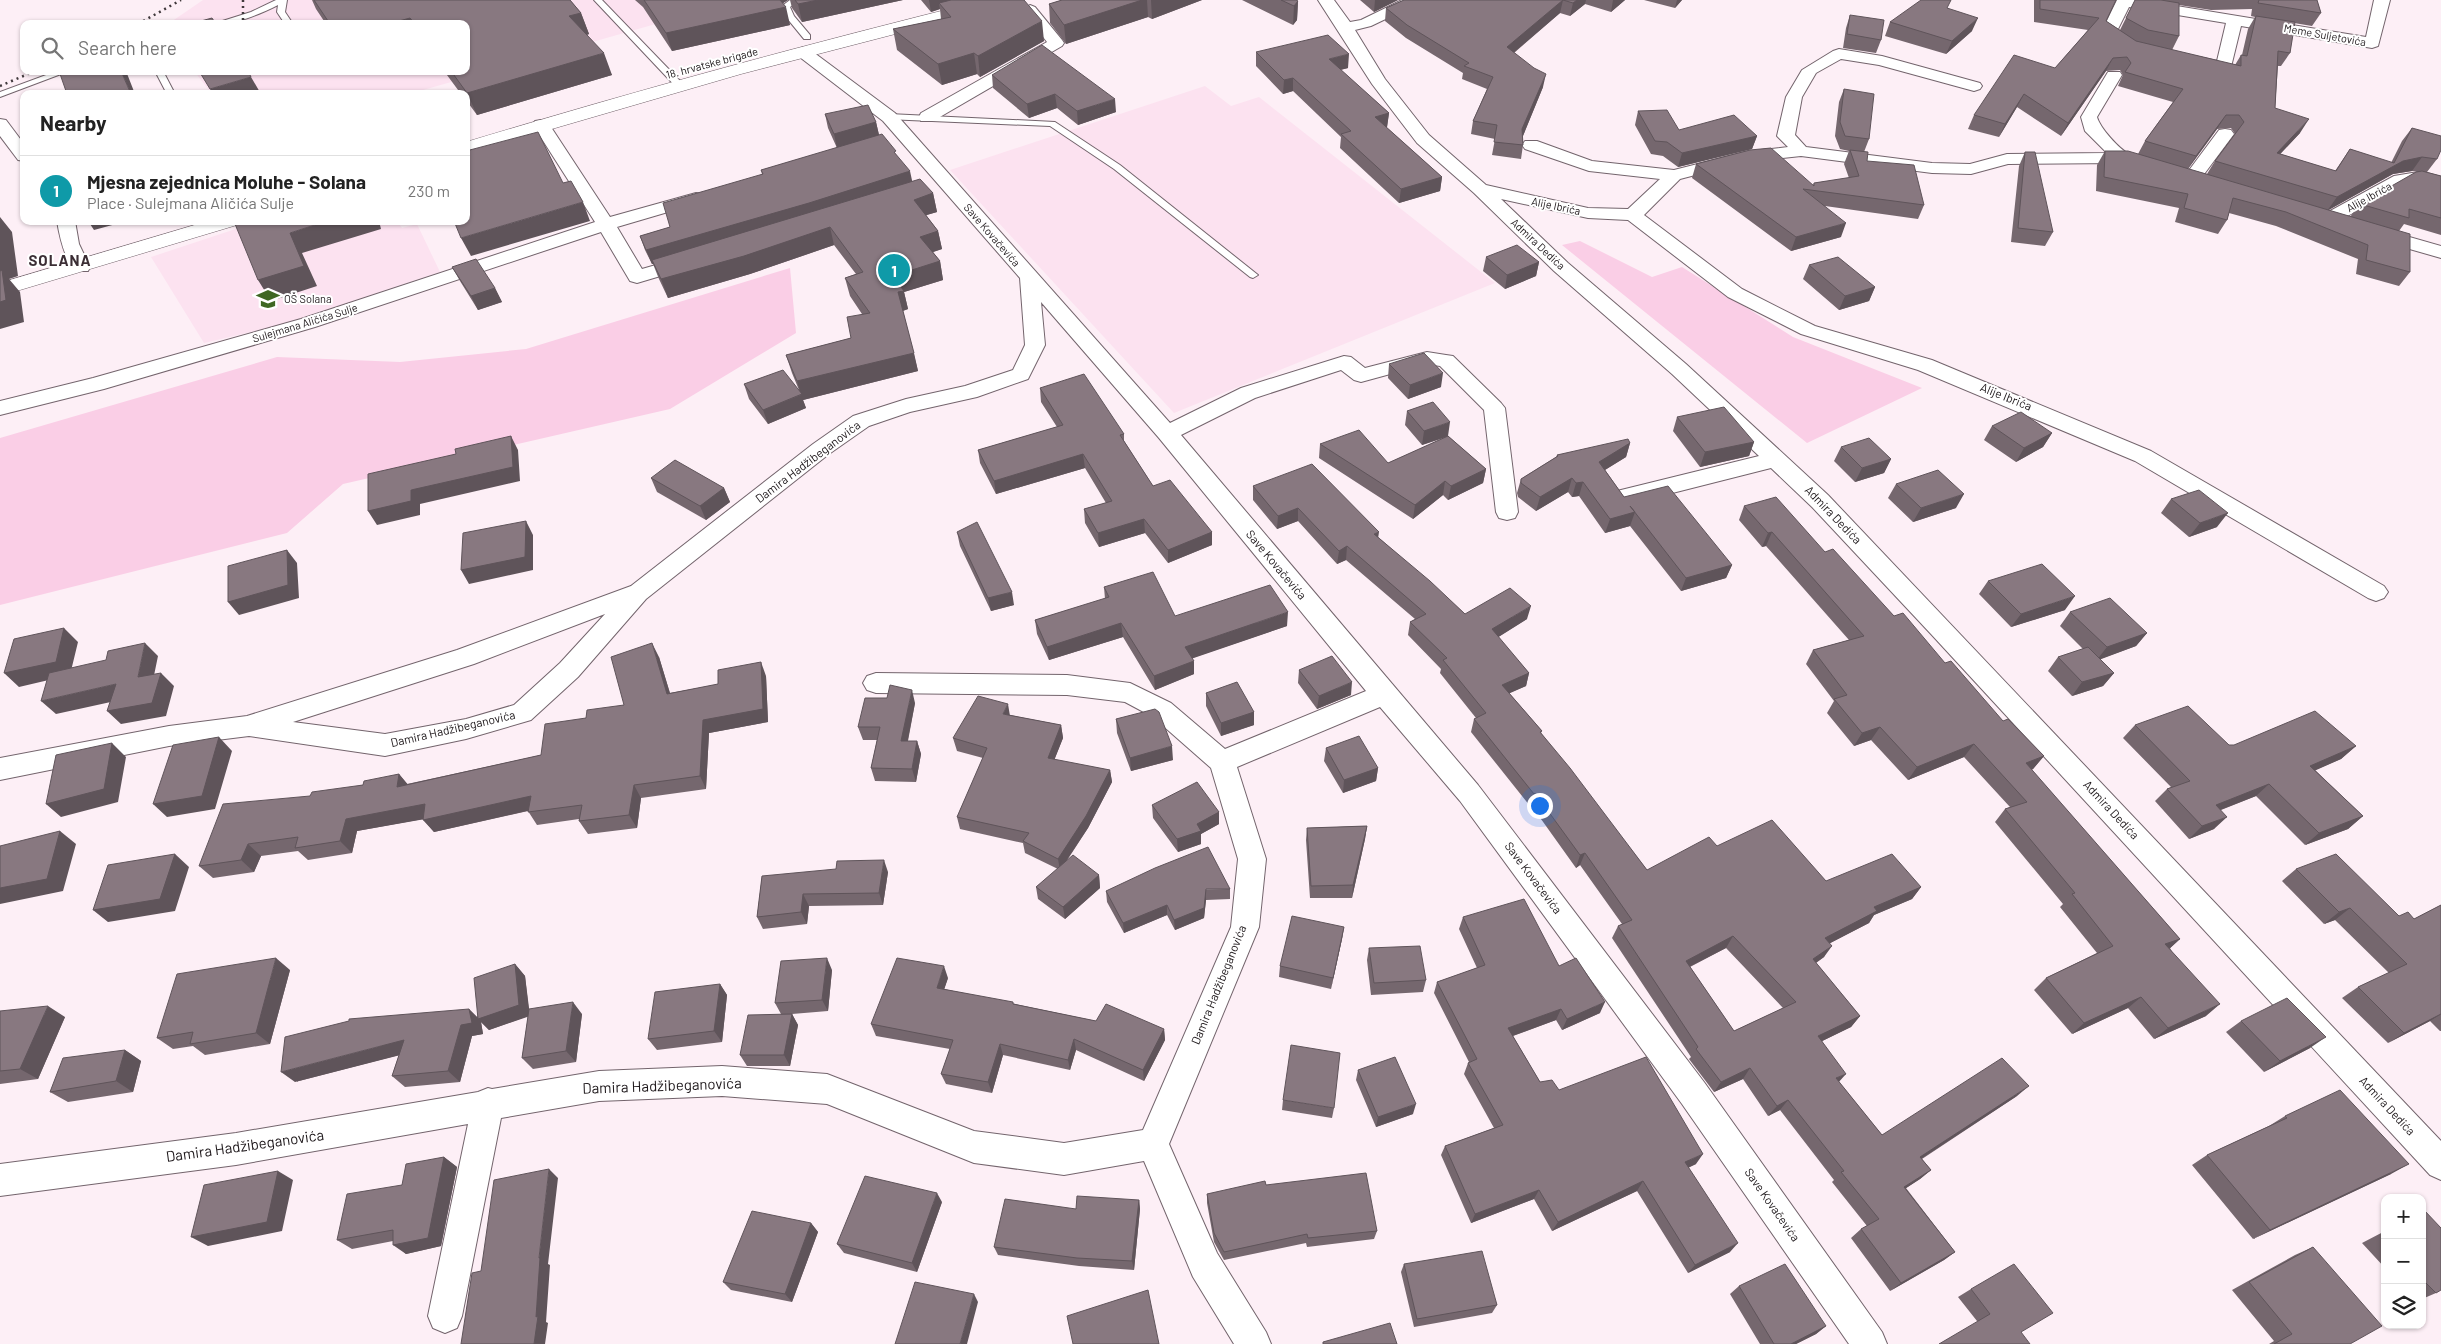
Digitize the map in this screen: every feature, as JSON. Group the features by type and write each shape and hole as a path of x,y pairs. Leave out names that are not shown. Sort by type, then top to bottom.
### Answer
{"main road":[{"name":"18. hrvatske brigade","path":"470,136 676,81 960,0"},
{"name":"18. hrvatske brigade","path":"805,45 1005,0"},
{"name":"18. hrvatske brigade","path":"470,147 676,81"},
{"path":"0,290 179,225"},
{"path":"0,274 78,261 215,225"}],"street":[{"name":"Admira Dedića","path":"1326,0 1346,28 1378,81 1423,139 1480,189 1561,266 1679,369 1820,501 2441,1164"},
{"path":"1346,28 1366,23 1414,0"},
{"name":"Meme Suljetovića","path":"2144,51 2135,49 2109,33 2125,1 2372,43 2382,0"},
{"path":"927,117 1056,43 1030,10"},
{"path":"2179,58 2223,67 2235,20"},
{"name":"Save Kovačevića","path":"805,45 893,131 936,185 1029,278 1167,433 1384,694 1469,792 1693,1093 1870,1344"},
{"path":"1801,151 1786,136 1794,97 1810,70 1839,54 1882,61 1920,74 1974,86"},
{"path":"2114,75 2089,117 2091,127 2122,158"},
{"path":"0,124 20,151"},
{"path":"541,125 606,224 637,277 700,258"},
{"path":"2193,177 2224,134"},
{"path":"1531,145 1589,166 1674,175 1745,157 1801,151 1941,168 1971,169 2007,159 2122,158 2148,165"},
{"path":"2175,172 2211,183"},
{"path":"1633,214 1674,175"},
{"name":"Alije Ibrića","path":"2327,220 2400,180 2412,178 2441,182"},
{"name":"Alije Ibrića","path":"1480,189 1588,213 1633,214 1735,293 1808,330 1925,365 2143,456 2376,592"},
{"name":"Sulejmana Aličića Sulje","path":"0,408 97,384 308,323 606,224 709,194"},
{"name":"Alije Ibrića","path":"2310,214 2346,225"},
{"path":"67,225 70,244 78,261"},
{"path":"2365,230 2441,252"},
{"name":"Damira Hadžibeganovića","path":"247,726 385,745 466,729 522,713 569,670 640,592 822,449 861,422 906,406 970,392 1021,374 1035,345 1029,278"},
{"path":"1167,433 1248,393 1344,362 1361,375 1427,358 1446,361 1494,408 1507,512"},
{"path":"1625,497 1777,459"},
{"name":"Damira Hadžibeganovića","path":"0,769 169,736 247,726 465,657 640,592"},
{"path":"876,683 1067,686 1130,693 1162,710 1222,762 1384,694"},
{"name":"Damira Hadžibeganovića","path":"0,1180 236,1150 598,1086 722,1081 828,1089 974,1147 1064,1159 1154,1144 1245,927 1252,859 1222,762"},
{"path":"445,1316 488,1104"},
{"path":"1154,1144 1205,1265 1254,1344"}],"lane":[{"path":"232,20 271,8 282,0"},
{"path":"282,0 281,12 286,20"},
{"path":"598,0 676,81"},
{"path":"795,0 786,6 805,45"},
{"path":"0,95 54,75"},
{"path":"162,75 169,90"},
{"path":"893,131 927,117 1052,124 1117,167 1254,275"}],"shaded area":[{"path":"203,0 740,0 423,90 209,90 197,75 470,75 470,20 174,20"},
{"path":"1205,86 1231,106 1259,97 1495,283 1174,413 950,170"},
{"name":"OŠ Solana","path":"248,225 400,225 402,228 417,225 440,272 280,325 204,343 151,257"},
{"path":"1580,241 1652,277 1682,267 1793,337 1922,388 1807,443 1562,245"},
{"path":"790,268 796,333 670,409 343,484 287,533 0,605 0,438 277,357 400,362 526,349"}],"building":[{"path":"314,0 570,0 581,13 569,16 604,53 470,92 470,90 465,90 454,75 470,75 470,20 412,20 410,18 403,20 327,20"},
{"path":"644,0 780,0 786,7 666,33"},
{"path":"795,0 818,0 798,4"},
{"path":"951,0 1024,0 1042,21 978,56 974,53 938,64 893,29 951,17 939,3"},
{"path":"1062,0 1142,0 1064,25 1049,4"},
{"path":"1281,0 1296,0 1298,1 1294,6"},
{"path":"1404,0 1563,0 1507,47 1534,68 1546,74 1522,129 1523,145 1494,142 1497,125 1473,121 1493,77 1464,66 1469,63 1407,25 1386,8"},
{"path":"1563,0 1577,0 1573,3"},
{"path":"1921,0 1951,0 1947,8 1978,18 1952,41 1890,22"},
{"path":"2040,0 2116,0 2106,21 2136,41 2241,66 2241,55 2247,56 2256,16 2295,22 2290,53 2278,51 2275,108 2309,119 2277,153 2336,171 2350,149 2394,163 2412,128 2441,136 2441,150 2437,159 2422,157 2403,161 2337,197 2215,161 2244,122 2239,115 2226,115 2196,156 2145,141 2183,89 2125,72 2131,63 2127,57 2113,58 2068,123 2024,94 2005,124 1974,115 2014,55 2055,68 2099,18 2040,9"},
{"path":"2135,0 2161,0 2179,3 2179,36 2148,30 2126,18"},
{"path":"2259,0 2317,0 2321,13 2258,3"},
{"path":"1850,15 1884,20 1881,40 1847,34"},
{"path":"1328,35 1349,54 1329,59 1389,113 1375,117 1442,177 1401,189 1341,134 1351,131 1293,78 1284,80 1256,52"},
{"path":"1042,45 1115,99 1077,111 1055,94 1027,104 992,75"},
{"path":"60,75 123,75 129,90 66,90"},
{"path":"201,75 250,75 251,77 210,89"},
{"path":"1844,89 1874,94 1869,139 1845,136 1840,122"},
{"path":"868,105 876,122 834,134 825,114"},
{"path":"1667,110 1679,130 1734,115 1757,136 1682,153 1667,142 1655,141 1638,111"},
{"path":"538,132 563,183 571,181 583,202 461,238 456,225 470,225 470,150"},
{"path":"882,134 910,171 809,203 646,250 640,236 670,227 663,203 763,174 761,170"},
{"path":"1771,148 1814,186 1814,183 1859,176 1850,150 1868,152 1867,161 1914,165 1924,205 1803,189 1846,223 1796,237 1696,164 1750,150"},
{"path":"2105,151 2128,151 2410,234 2410,272 2366,260 2368,245 2286,212 2233,198 2227,220 2184,208 2188,194 2104,177"},
{"path":"2025,152 2035,152 2053,232 2018,228"},
{"path":"2422,171 2441,176 2441,218 2409,209 2409,218 2360,204 2416,172"},
{"path":"920,179 933,193 914,200 938,231 920,237 940,261 893,276 904,291 898,292 914,353 797,381 786,355 851,338 847,317 870,313 845,278 863,272 830,227 744,256 661,279 652,260"},
{"path":"235,225 315,225 290,233 304,266 258,280"},
{"path":"1517,245 1539,262 1507,275 1486,257"},
{"path":"1838,257 1875,287 1845,296 1809,265"},
{"path":"476,259 495,288 471,296 452,267"},
{"path":"2,270 6,300 0,302 0,271"},
{"path":"1424,353 1443,373 1410,385 1389,364"},
{"path":"783,370 802,394 763,410 744,384"},
{"path":"1084,374 1124,434 1120,435 1153,486 1170,480 1212,532 1168,550 1144,519 1098,533 1084,509 1112,501 1083,454 994,481 978,450 1063,425 1040,388"},
{"path":"1433,402 1450,422 1424,431 1407,411"},
{"path":"1724,407 1754,442 1705,452 1677,417"},
{"path":"2021,412 2052,433 2024,448 1992,426"},
{"path":"1359,430 1388,463 1448,436 1486,469 1451,486 1445,481 1415,505 1320,444"},
{"path":"511,436 513,467 411,490 411,501 368,511 368,474 456,454 455,449"},
{"path":"1869,438 1891,459 1862,468 1841,447"},
{"path":"1628,439 1630,443 1599,462 1624,497 1668,486 1732,565 1686,578 1635,512 1610,519 1583,482 1576,483 1572,478 1540,497 1521,483 1521,479 1557,455"},
{"path":"675,460 724,488 700,506 651,478"},
{"path":"1312,464 1379,532 1374,534 1430,581 1465,614 1510,588 1531,606 1492,629 1529,673 1502,685 1542,731 1540,732 1570,768 1647,870 1709,837 1717,846 1772,820 1826,881 1892,854 1921,887 1874,907 1877,911 1825,938 1832,946 1813,959 1860,1016 1818,1036 1846,1074 1836,1078 1882,1135 2002,1058 2029,1086 1920,1157 1931,1170 1904,1187 1955,1252 1901,1283 1861,1229 1879,1219 1841,1172 1844,1171 1788,1100 1777,1106 1750,1068 1721,1082 1696,1049 1698,1047 1618,926 1632,920 1585,853 1580,855 1535,793 1474,719 1486,713 1443,660 1447,658 1410,622 1426,614 1347,546 1339,551 1298,508 1278,516 1253,486","holes":["1733,936 1796,1002 1734,1031 1686,961"]},
{"path":"1938,470 1964,494 1921,508 1896,484"},
{"path":"2199,490 2228,513 2200,523 2171,499"},
{"path":"1776,497 1825,552 1833,549 1894,616 1903,613 1945,663 1951,661 2003,721 2008,719 2044,756 2026,763 2180,939 2165,944 2220,1004 2168,1028 2141,997 2084,1023 2046,978 2113,946 2072,894 2075,893 2005,809 2027,802 1974,744 1917,767 1880,727 1862,733 1834,699 1847,695 1813,650 1864,636 1772,532 1768,533 1744,506"},
{"path":"526,521 525,557 461,570 463,533"},
{"path":"977,522 1012,592 988,598 957,532"},
{"path":"287,550 288,585 228,602 228,566"},
{"path":"2042,564 2075,596 2021,614 1988,581"},
{"path":"1153,572 1175,616 1270,585 1288,612 1185,647 1194,661 1154,676 1121,623 1047,647 1035,620 1109,597 1104,587"},
{"path":"2110,598 2147,633 2107,647 2070,612"},
{"path":"64,628 56,662 4,673 14,639"},
{"path":"145,643 138,677 161,673 152,703 107,711 116,684 41,701 49,673 106,660 108,651"},
{"path":"652,643 667,694 718,684 718,670 761,662 763,709 703,720 700,776 634,785 629,815 579,821 582,805 528,812 531,796 423,820 425,804 346,819 340,841 295,848 298,837 248,844 241,860 199,866 223,804 310,796 312,792 363,785 364,781 399,774 397,787 541,755 545,724 586,718 587,710 624,705 611,657"},
{"path":"2088,647 2114,673 2082,682 2058,657"},
{"path":"1332,656 1352,682 1319,696 1299,670"},
{"path":"1237,682 1254,712 1221,723 1206,693"},
{"path":"890,685 912,690 901,741 917,741 912,769 871,768 880,727 858,727 865,698 887,698"},
{"path":"978,696 1008,704 1003,714 1061,725 1048,758 1110,770 1086,816 1058,859 1023,841 1029,833 957,817 987,748 953,738"},
{"path":"2188,706 2229,745 2234,745 2315,711 2356,746 2310,766 2363,816 2319,833 2269,784 2216,805 2227,817 2202,826 2167,789 2190,781 2135,725"},
{"path":"1155,709 1159,712 1172,746 1130,758 1116,719"},
{"path":"1359,736 1378,768 1344,780 1326,748"},
{"path":"219,737 202,796 153,804 173,745"},
{"path":"112,743 104,789 46,804 56,755"},
{"path":"1197,782 1219,812 1197,824 1201,831 1177,839 1152,805"},
{"path":"1367,826 1353,885 1311,886 1307,828"},
{"path":"60,831 47,879 0,888 0,846"},
{"path":"1208,847 1230,889 1206,889 1204,908 1174,920 1167,905 1123,923 1106,891 1155,868"},
{"path":"175,854 160,899 93,910 108,865"},
{"path":"2336,854 2399,916 2408,912 2414,919 2441,905 2441,1014 2404,1033 2358,987 2407,964 2350,908 2339,912 2296,869"},
{"path":"1073,855 1099,875 1063,907 1036,887"},
{"path":"884,860 879,893 803,894 801,912 757,917 762,876 836,869 837,861"},
{"path":"1524,899 1559,966 1576,958 1605,1002 1567,1019 1561,1009 1508,1028 1540,1082 1552,1080 1559,1090 1646,1057 1703,1154 1685,1162 1738,1243 1695,1265 1643,1181 1558,1222 1539,1190 1475,1214 1445,1146 1503,1125 1468,1063 1477,1059 1437,982 1485,965 1463,917"},
{"path":"1292,916 1344,927 1333,978 1280,966"},
{"path":"1420,946 1426,980 1374,983 1369,948"},
{"path":"276,958 256,1033 190,1044 193,1032 157,1038 177,974"},
{"path":"827,958 822,1000 775,1003 781,961"},
{"path":"897,958 944,966 937,988 1013,1002 1013,1004 1096,1021 1106,1004 1164,1029 1143,1070 1074,1039 1068,1060 1000,1044 988,1082 941,1074 953,1040 871,1024"},
{"path":"515,964 519,1005 478,1019 474,978"},
{"path":"720,984 714,1031 648,1039 655,992"},
{"path":"2287,998 2326,1037 2280,1061 2241,1021"},
{"path":"573,1002 566,1051 522,1058 529,1009"},
{"path":"48,1006 20,1069 0,1071 0,1011"},
{"path":"469,1009 472,1023 461,1025 448,1071 392,1076 404,1040 281,1072 285,1037 349,1021 349,1019"},
{"path":"792,1014 784,1055 740,1055 748,1015"},
{"path":"1291,1045 1340,1053 1334,1108 1283,1100"},
{"path":"125,1050 116,1081 50,1092 63,1058"},
{"path":"1395,1057 1416,1104 1378,1117 1358,1070"},
{"path":"2340,1090 2409,1164 2270,1230 2207,1155 2287,1118 2285,1116"},
{"path":"444,1157 428,1238 393,1245 393,1230 337,1240 347,1194 402,1185 406,1164"},
{"path":"549,1169 539,1258 536,1317 538,1316 534,1344 461,1344 472,1273 481,1271 494,1180"},
{"path":"278,1171 267,1222 191,1237 204,1185"},
{"path":"1366,1173 1377,1231 1308,1238 1307,1234 1224,1252 1214,1233 1207,1194 1265,1181 1266,1185"},
{"path":"865,1176 937,1193 912,1263 837,1244"},
{"path":"1077,1196 1139,1200 1132,1261 1077,1258 994,1247 1005,1199 1076,1209"},
{"path":"752,1211 811,1223 785,1294 723,1282"},
{"path":"2426,1212 2441,1228 2441,1290 2436,1293 2426,1283"},
{"path":"2313,1247 2381,1327 2350,1344 2274,1344 2292,1334 2249,1282"},
{"path":"1482,1251 1497,1305 1417,1319 1404,1264"},
{"path":"1785,1264 1826,1326 1791,1344 1774,1344 1739,1286"},
{"path":"2014,1264 2053,1313 2021,1332 2030,1344 1939,1344 1990,1314 1971,1289"},
{"path":"915,1282 974,1294 960,1344 895,1344"},
{"path":"1148,1290 1159,1344 1073,1344 1067,1316"},
{"path":"1390,1323 1397,1344 1323,1344 1323,1342"}],"railway":[{"path":"145,20 181,0"},
{"path":"243,0 243,20"},
{"path":"0,86 26,75"}],"place":[{"name":"Mjesna zejednica Moluhe - Solana","path":"894,270"},
{"name":"OŠ Solana","path":"268,299"}],"district":[{"name":"SOLANA","path":"60,261"}]}
